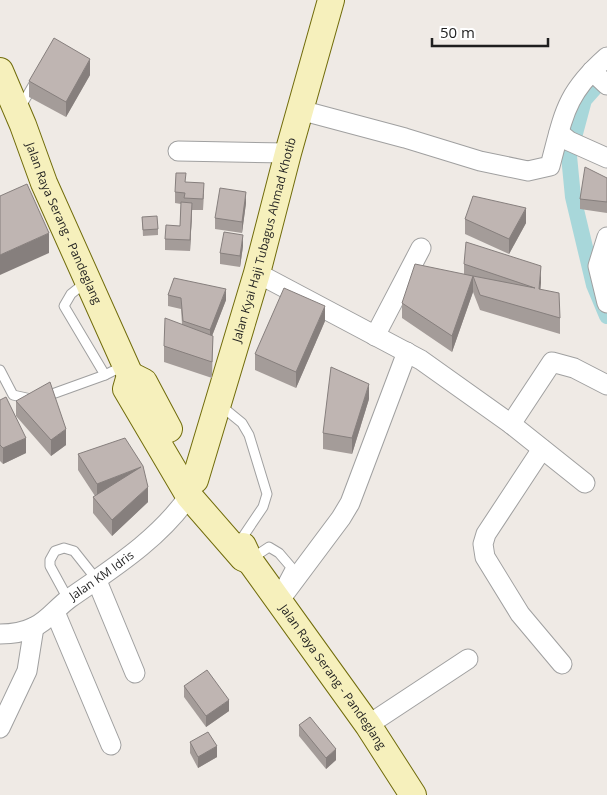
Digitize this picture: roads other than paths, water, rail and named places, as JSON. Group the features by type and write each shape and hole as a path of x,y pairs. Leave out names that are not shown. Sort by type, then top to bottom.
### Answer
{"main road":[{"name":"Jalan Kyai Haji Tubagus Ahmad Khotib","path":"192,488 257,274 288,153 331,0"},
{"name":"Jalan Raya Serang - Pandeglang","path":"0,71 18,112 35,188 88,281 120,371 144,382 192,488 245,551 368,725 413,795"}],"street":[{"path":"300,110 405,138 480,161 528,171 550,166 564,137 565,109 578,85 600,79 607,57"},
{"path":"564,137 607,158"},
{"path":"178,151 288,153"},
{"path":"607,237 598,266 603,293 607,303"},
{"path":"375,336 421,248"},
{"path":"257,274 407,352 511,424 585,483"},
{"path":"277,598 341,518 350,502 407,352"},
{"path":"511,424 552,362 581,371 607,385"},
{"path":"542,449 486,534 483,544 485,557 520,614 562,664"},
{"name":"Jalan KM Idris","path":"0,634 12,634 34,627 97,581 169,523 192,488"},
{"path":"97,581 135,673"},
{"path":"62,605 111,745"},
{"path":"0,728 28,671 34,627"},
{"path":"368,725 468,659"}],"lane":[{"path":"18,112 42,72"},
{"path":"0,370 13,395 25,399 36,399 120,371"},
{"path":"218,404 242,423 250,435 267,494 245,551"},
{"path":"62,605 50,566 51,555 55,551 64,548 74,551 97,581"}],"waterway":[{"path":"607,74 584,100 569,156 573,197 594,285 607,316"}]}
